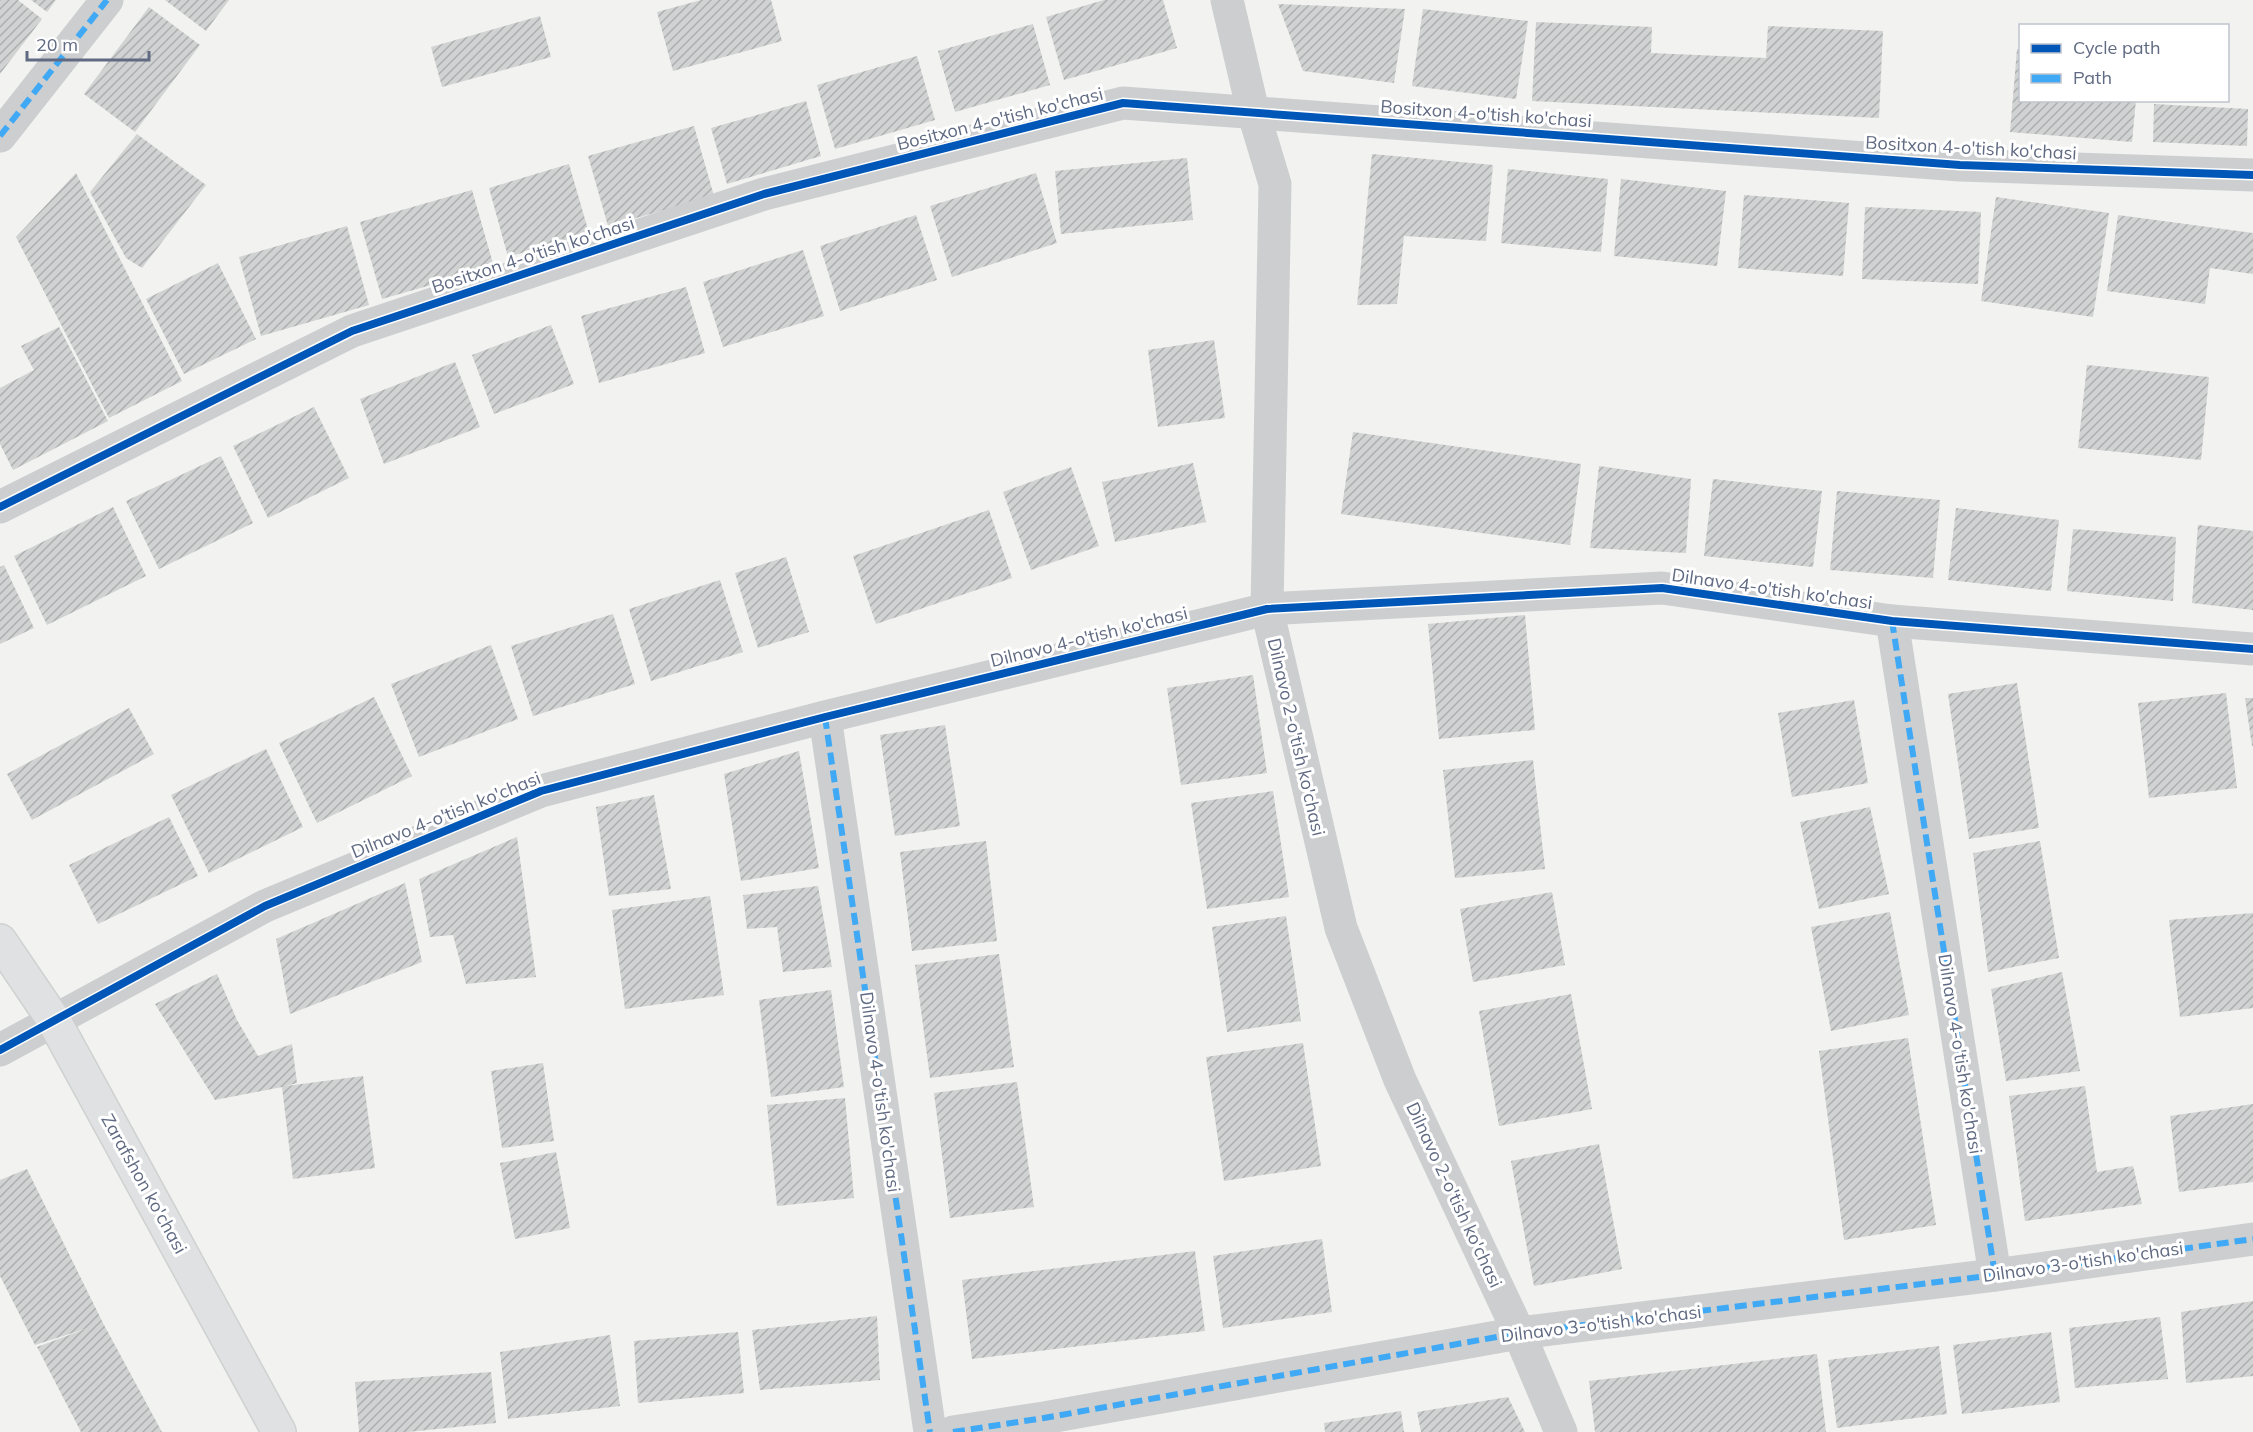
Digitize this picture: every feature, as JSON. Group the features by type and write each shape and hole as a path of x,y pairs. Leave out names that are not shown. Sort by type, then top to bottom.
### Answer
{"street":[{"path":"0,136 107,0"},
{"name":"Dilnavo 2-o'tish ko'chasi","path":"1227,0 1253,111 1275,184 1267,609 1341,928 1400,1080 1519,1333 1561,1432"},
{"name":"Bositxon 4-o'tish ko'chasi","path":"0,507 352,331 764,194 1123,103 1960,165 2253,175"},
{"name":"Dilnavo 4-o'tish ko'chasi","path":"0,1050 53,1019 265,906 541,791 825,717 1267,609 1662,588 1892,621 2253,649"},
{"name":"Dilnavo 4-o'tish ko'chasi","path":"1892,621 1995,1275"},
{"name":"Dilnavo 4-o'tish ko'chasi","path":"825,717 930,1432"},
{"name":"Zarafshon ko'chasi","path":"0,941 53,1019 279,1432"},
{"name":"Dilnavo 3-o'tish ko'chasi","path":"953,1432 1043,1425 1519,1333 1995,1275 2253,1239"}],"building":[{"path":"0,0 18,0 42,19 0,74"},
{"path":"31,0 56,0 47,12"},
{"path":"165,0 229,0 206,31"},
{"path":"701,0 771,0 782,41 673,71 657,12"},
{"path":"1104,0 1163,0 1177,48 1064,80 1046,17"},
{"path":"1278,4 1405,9 1394,83 1303,71"},
{"path":"149,7 200,45 135,132 84,94"},
{"path":"1423,9 1528,21 1516,99 1412,86"},
{"path":"540,16 551,57 442,87 431,47"},
{"path":"1536,22 1652,27 1651,53 1766,58 1768,26 1883,31 1879,118 1532,101"},
{"path":"1033,24 1050,85 955,112 938,51"},
{"path":"2017,49 2019,49 2019,102 2136,102 2132,142 2010,132"},
{"path":"917,56 935,120 835,149 817,85"},
{"path":"806,101 821,156 727,184 711,128"},
{"path":"2154,104 2248,109 2247,146 2153,142"},
{"path":"694,126 714,196 608,226 588,156"},
{"path":"137,134 206,185 142,268 126,258 90,192"},
{"path":"1372,154 1493,165 1486,241 1404,236 1397,304 1357,305"},
{"path":"1187,158 1193,220 1061,234 1055,171"},
{"path":"569,164 589,233 508,257 489,188"},
{"path":"1508,169 1608,179 1601,252 1501,243"},
{"path":"76,173 182,381 109,418 16,237"},
{"path":"1036,173 1057,243 952,277 930,206"},
{"path":"1621,179 1726,191 1717,266 1614,256"},
{"path":"472,190 494,267 382,299 360,222"},
{"path":"1744,195 1849,203 1843,276 1738,268"},
{"path":"1996,197 2109,213 2093,317 1981,301"},
{"path":"1865,207 1981,212 1978,284 1862,279"},
{"path":"916,215 937,280 840,311 820,246"},
{"path":"2118,215 2253,233 2253,274 2210,268 2205,304 2107,291"},
{"path":"347,226 369,305 261,336 239,257"},
{"path":"803,250 824,316 723,347 703,282"},
{"path":"218,263 256,339 184,374 146,299"},
{"path":"686,287 705,353 599,383 581,316"},
{"path":"551,325 574,384 494,414 472,355"},
{"path":"59,327 108,421 13,470 0,444 0,388 34,370 21,346"},
{"path":"1214,340 1225,418 1158,427 1148,350"},
{"path":"455,362 480,427 384,464 360,399"},
{"path":"2087,365 2209,377 2201,460 2078,448"},
{"path":"314,407 349,478 268,518 233,446"},
{"path":"1353,432 1581,464 1570,545 1341,514"},
{"path":"221,456 253,523 159,569 126,501"},
{"path":"1193,463 1206,522 1115,542 1102,482"},
{"path":"1599,466 1691,479 1686,553 1590,548"},
{"path":"1071,467 1099,546 1031,570 1003,492"},
{"path":"1713,479 1822,491 1813,567 1704,556"},
{"path":"1837,491 1940,500 1933,578 1830,570"},
{"path":"113,507 146,576 47,625 14,556"},
{"path":"1956,508 2059,520 2051,591 1948,580"},
{"path":"989,510 1012,578 876,624 853,556"},
{"path":"2198,525 2253,531 2253,610 2192,603"},
{"path":"2073,529 2176,537 2173,601 2067,591"},
{"path":"786,557 809,632 758,648 735,573"},
{"path":"4,565 34,628 0,644 0,567"},
{"path":"720,580 743,652 651,681 629,609"},
{"path":"613,614 635,684 533,716 511,646"},
{"path":"1525,615 1535,730 1439,739 1428,624"},
{"path":"491,645 518,719 419,757 391,684"},
{"path":"1253,675 1267,773 1181,785 1167,688"},
{"path":"2017,683 2039,828 1969,839 1948,694"},
{"path":"2226,693 2237,788 2149,798 2138,703"},
{"path":"374,697 412,776 317,823 279,743"},
{"path":"2245,698 2253,698 2253,746 2252,746"},
{"path":"1854,700 1868,783 1792,797 1778,713"},
{"path":"129,708 154,754 32,820 7,774"},
{"path":"945,725 960,826 895,836 880,735"},
{"path":"266,749 303,827 209,873 171,795"},
{"path":"799,751 819,868 741,881 724,774"},
{"path":"1533,760 1545,869 1455,878 1443,770"},
{"path":"1273,791 1289,897 1207,909 1191,803"},
{"path":"654,795 671,889 609,896 596,807"},
{"path":"1870,807 1889,894 1819,909 1800,822"},
{"path":"169,817 198,876 98,924 69,865"},
{"path":"517,837 536,977 466,984 453,935 430,937 419,879"},
{"path":"986,841 997,941 912,951 900,852"},
{"path":"2040,841 2059,958 1988,972 1973,853"},
{"path":"405,883 422,962 290,1014 276,939"},
{"path":"818,886 832,967 783,972 777,927 747,929 743,895"},
{"path":"1552,892 1565,965 1473,982 1460,909"},
{"path":"710,896 724,995 625,1009 612,910"},
{"path":"1890,912 1909,1015 1831,1031 1811,927"},
{"path":"2253,913 2253,1008 2180,1017 2169,920"},
{"path":"1286,916 1301,1021 1227,1032 1212,927"},
{"path":"999,954 1014,1067 930,1078 915,965"},
{"path":"2062,972 2080,1071 2006,1081 1991,989"},
{"path":"217,974 237,1020 258,1056 292,1044 297,1083 286,1086 363,1076 375,1168 293,1179 282,1087 215,1100 155,1004"},
{"path":"831,990 844,1087 771,1097 759,1000"},
{"path":"1571,994 1592,1109 1499,1126 1479,1011"},
{"path":"1908,1038 1936,1225 1844,1240 1819,1051"},
{"path":"1303,1043 1321,1166 1224,1181 1206,1057"},
{"path":"543,1063 554,1141 502,1148 491,1071"},
{"path":"1017,1082 1034,1207 950,1218 934,1093"},
{"path":"2085,1086 2097,1172 2133,1166 2142,1204 2025,1221 2009,1096"},
{"path":"845,1098 854,1198 777,1206 767,1105"},
{"path":"2253,1104 2253,1182 2179,1192 2170,1116"},
{"path":"1599,1144 1622,1269 1534,1286 1511,1161"},
{"path":"556,1152 570,1228 515,1239 500,1163"},
{"path":"27,1169 103,1323 162,1432 81,1432 37,1347 88,1328 35,1345 0,1276 0,1180"},
{"path":"1322,1239 1332,1312 1223,1328 1213,1256"},
{"path":"1195,1251 1205,1331 972,1359 962,1280"},
{"path":"2253,1301 2253,1376 2186,1383 2181,1312"},
{"path":"877,1316 880,1380 760,1390 752,1330"},
{"path":"2160,1317 2168,1379 2075,1388 2069,1328"},
{"path":"738,1332 744,1393 638,1403 634,1341"},
{"path":"2051,1332 2060,1402 1962,1414 1953,1345"},
{"path":"610,1335 620,1406 508,1419 500,1352"},
{"path":"1939,1346 1947,1414 1837,1428 1828,1360"},
{"path":"1817,1354 1826,1432 1595,1432 1589,1381"},
{"path":"491,1372 496,1423 408,1432 359,1432 355,1382"},
{"path":"1508,1397 1525,1432 1421,1432 1417,1412"},
{"path":"1401,1411 1404,1432 1325,1432 1324,1423"}],"marked path":[{"path":"0,136 107,0"},
{"path":"1892,621 1995,1275"},
{"path":"825,717 930,1432"},
{"path":"953,1432 1044,1418 1519,1333 1995,1275 2253,1239"}],"cycle path":[{"path":"0,507 352,331 764,194 1123,103 1960,165 2253,175"},
{"path":"0,1050 265,906 541,791 825,717 1267,609 1662,588 1892,621 2253,649"}]}
